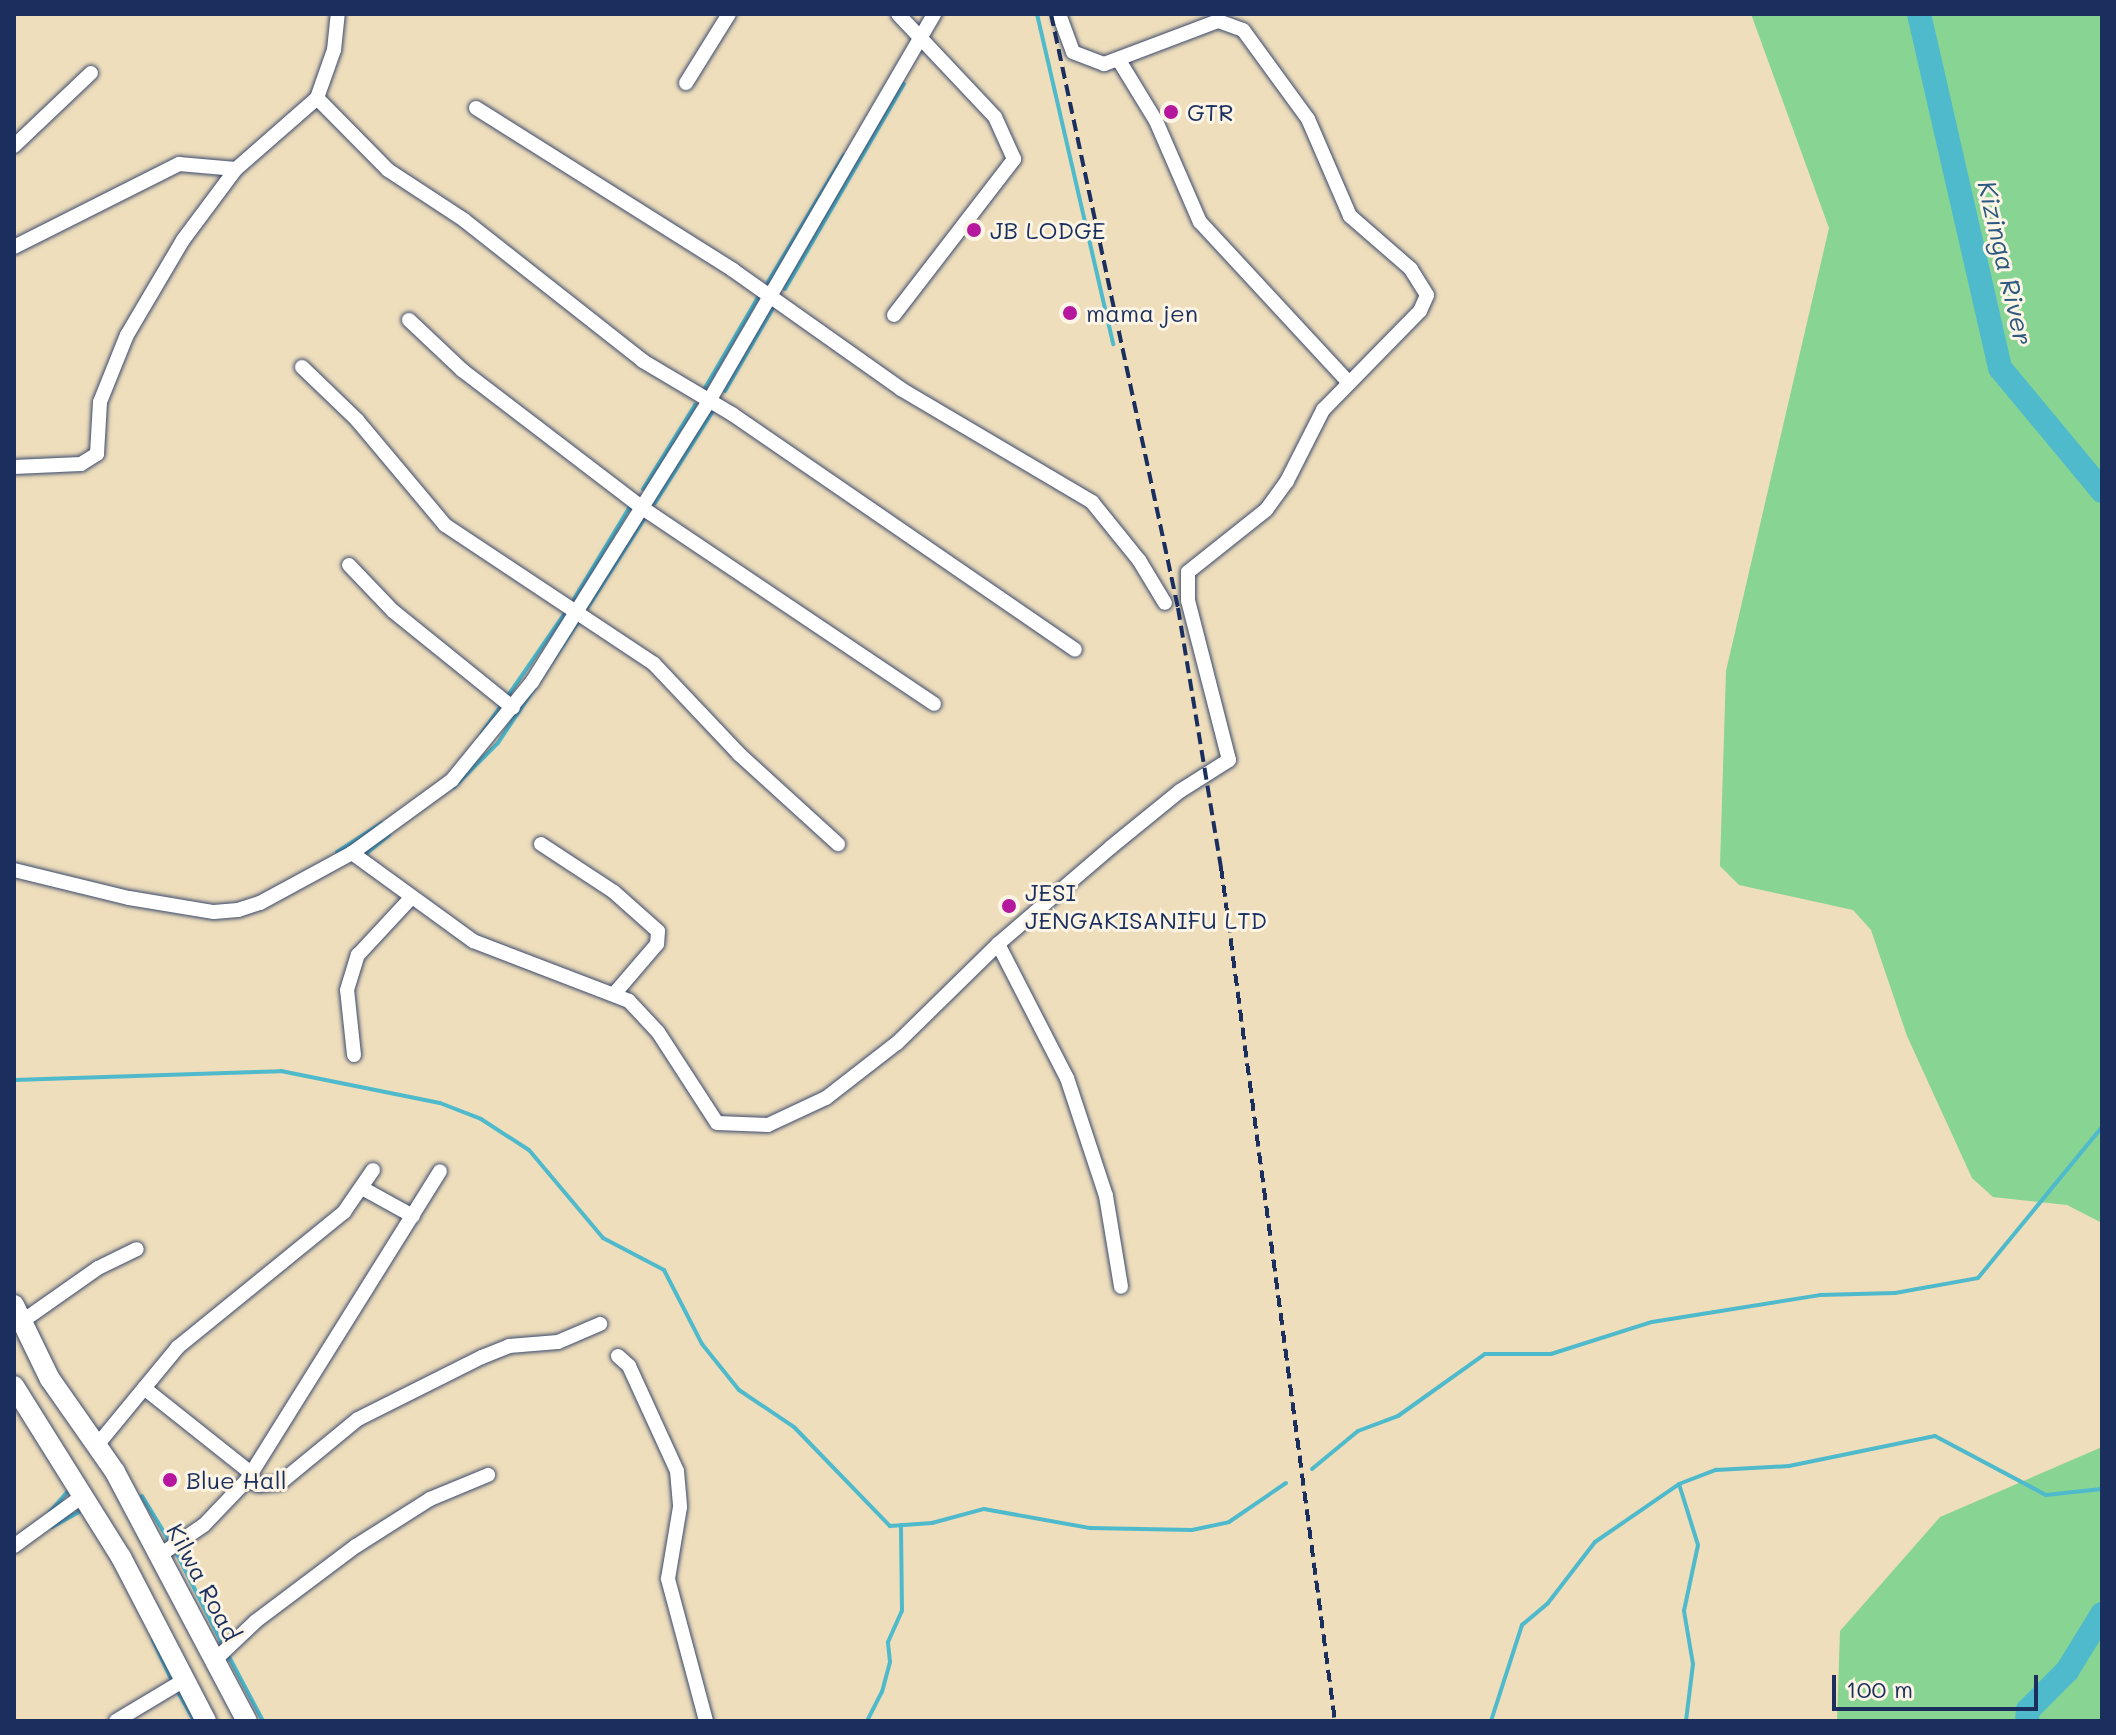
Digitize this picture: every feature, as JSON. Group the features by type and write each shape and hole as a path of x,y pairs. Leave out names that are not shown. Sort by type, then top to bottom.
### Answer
{"highway":[{"name":"Kilwa Road","path":"19,1312 50,1379 98,1444 247,1721"},
{"path":"14,1386 84,1495 206,1721"}],"street":[{"path":"14,467 81,464 97,454 100,402 127,335 183,240 236,169 317,98 334,50 338,14"},
{"path":"686,83 729,14"},
{"path":"894,315 1014,159 995,117 918,41 898,14"},
{"path":"14,870 129,898 214,912 260,903 352,853 452,780 513,708 709,401 934,14"},
{"path":"352,853 445,925 494,951 615,993 658,1032 717,1123 768,1125 826,1098 897,1043 998,944 1156,809 1231,758 1192,620 1188,572 1266,510 1287,481 1323,410 1420,311 1426,289 1398,256 1350,216 1308,119 1248,37 1230,19 1199,27 1120,62 1091,63 1073,52 1059,14"},
{"path":"1120,62 1156,121 1200,222 1348,382"},
{"path":"14,146 91,73"},
{"path":"317,98 388,170 464,220 643,361 709,401 1075,650"},
{"path":"476,108 771,296 901,389 1092,502 1165,603"},
{"path":"14,247 179,164 236,169"},
{"path":"409,320 462,370 641,507 934,704"},
{"path":"302,367 357,420 445,525 654,664 739,754 838,844"},
{"path":"349,565 393,611 513,708"},
{"path":"541,844 614,892 658,931 657,944 615,993"},
{"path":"354,1055 347,990 358,955 410,899"},
{"path":"998,944 1067,1078 1106,1196 1121,1287"},
{"path":"98,1444 193,1333 333,1222 373,1170"},
{"path":"160,1555 204,1525 249,1477 440,1171"},
{"path":"362,1188 413,1216"},
{"path":"19,1312 137,1249"},
{"path":"144,1388 249,1477 280,1483 358,1419 482,1357 509,1346 558,1342 600,1324"},
{"path":"618,1356 629,1366 677,1471 680,1507 668,1579 706,1721"},
{"path":"216,1659 256,1621 356,1546 430,1499 488,1475"},
{"path":"14,1546 84,1495"},
{"path":"116,1721 186,1679"}],"green space":[{"path":"1751,14 2102,14 2102,1223 2067,1205 1993,1197 1972,1178 1907,1036 1871,930 1853,910 1739,885 1720,866 1726,671 1829,228"},
{"path":"2102,1447 2102,1721 1837,1721 1840,1631 1940,1517"}],"waterway":[{"path":"1037,14 1113,344"},
{"name":"Kizinga River","path":"1919,14 2000,368 2102,491"},
{"path":"785,289 904,84"},
{"path":"768,282 844,155"},
{"path":"705,388 760,294"},
{"path":"725,391 774,306"},
{"path":"643,489 695,405"},
{"path":"655,503 713,411"},
{"path":"574,599 631,505"},
{"path":"588,607 646,516"},
{"path":"507,697 565,613"},
{"path":"454,787 498,743 580,619"},
{"path":"482,733 502,704"},
{"path":"337,852 382,823"},
{"path":"362,857 389,835"},
{"path":"14,1080 281,1071 440,1103 481,1119 529,1150 603,1238 664,1270 702,1344 739,1390 794,1427 890,1526 932,1523 984,1509 1090,1528 1192,1530 1229,1522 1286,1483"},
{"path":"1312,1469 1358,1431 1398,1416 1485,1354 1551,1354 1652,1322 1820,1295 1895,1293 1978,1278 2102,1127"},
{"path":"1491,1721 1522,1625 1548,1603 1595,1542 1679,1484 1716,1470 1789,1466 1935,1436 2046,1495 2102,1489"},
{"path":"1679,1484 1698,1545 1684,1611 1693,1664 1686,1721"},
{"path":"49,1513 69,1490"},
{"path":"142,1496 170,1542"},
{"path":"52,1527 83,1510"},
{"path":"867,1721 882,1692 890,1662 888,1642 902,1611 901,1525"},
{"path":"175,1550 223,1645"},
{"name":"Kizinga River","path":"2027,1721 2028,1710 2067,1671 2102,1614"},
{"path":"153,1640 173,1683"},
{"path":"227,1653 263,1721"},
{"path":"177,1690 194,1721"}],"railway":[{"path":"1051,14 1178,608 1221,867 1335,1721"}],"place":[{"name":"GTR","path":"1171,112"},
{"name":"JB LODGE","path":"974,230"},
{"name":"mama jen","path":"1070,313"},
{"name":"JESI JENGAKISANIFU LTD","path":"1009,906"},
{"name":"Blue Hall","path":"170,1480"}]}
